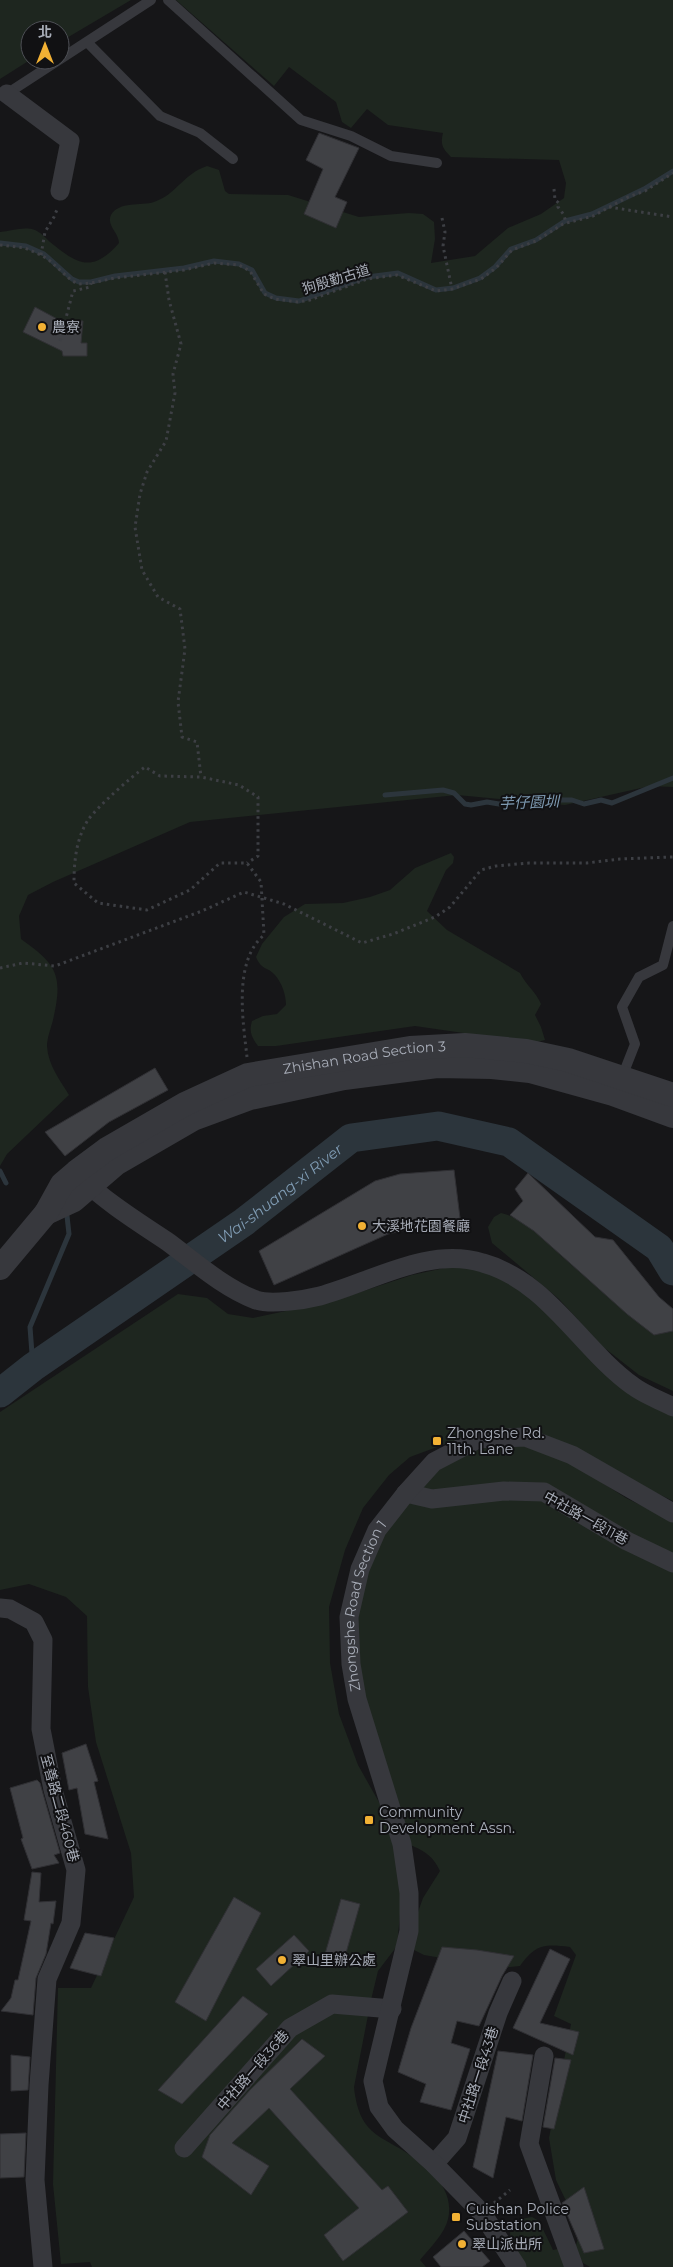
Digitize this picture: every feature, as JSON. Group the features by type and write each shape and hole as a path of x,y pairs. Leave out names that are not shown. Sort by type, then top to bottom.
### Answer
{"street":[{"path":"4,96 70,141 60,191"},
{"name":"Zhishan Road Section 3","path":"90,1186 107,1149 185,1104 248,1076 410,1048 465,1045 526,1051 568,1060 673,1095"},
{"name":"Zhishan Road Section 3","path":"90,1186 117,1163 193,1119 250,1098 344,1078 437,1066 492,1067 530,1071 613,1094 673,1116"},
{"path":"0,1268 46,1213 74,1200 90,1186 230,1288 258,1300 289,1301 319,1296 409,1265 449,1259 483,1262 515,1276 543,1297 599,1356 633,1386 673,1407"},
{"name":"Zhongshe Road Section 1","path":"517,2267 482,2213 434,2164 395,2129 379,2107 373,2081 392,2009 409,1931 408,1873 398,1828 357,1699 350,1664 349,1617 360,1569 377,1530 406,1493 434,1462 478,1439 525,1437 572,1455 673,1513"},
{"name":"中社路一段11巷","path":"406,1493 432,1499 504,1491 544,1492 627,1541 673,1563"},
{"name":"至善路二段460巷","path":"0,1608 10,1609 34,1622 43,1640 41,1729 53,1790 76,1870 71,1922 46,1979 38,2085 35,2180 43,2267"},
{"name":"中社路一段43巷","path":"434,2164 457,2138 498,2013 512,1981"},
{"name":"中社路一段36巷","path":"184,2148 290,2028 332,2004 392,2009"},
{"path":"544,2056 529,2144 574,2267"}],"lane":[{"path":"4,96 151,0"},
{"path":"168,0 301,120 351,136 391,156 437,163"},
{"path":"87,42 160,116 200,133 233,159"},
{"path":"622,1077 634,1044 622,1007 639,977 663,965 673,926"}],"path":[{"name":"狗殷勤古道","path":"91,284 115,278 165,272 214,263 239,265 250,271 264,294 275,300 298,302 310,300 367,279 398,275 436,291 452,288 481,279 496,268 512,250 536,241 566,221 593,216 608,207 645,191 673,172"},
{"path":"554,189 555,200 559,203 558,207 566,221"},
{"path":"41,255 45,232 54,217 60,191"},
{"path":"608,207 673,217"},
{"path":"442,218 445,232 442,246 452,288"},
{"path":"0,245 25,248 49,260 72,281 79,284 91,284"},
{"path":"165,272 181,344 173,374 174,392 166,441 147,472 140,494 135,528 142,570 158,597 180,609 184,649 178,702 182,736 197,742 201,777"},
{"path":"60,341 73,291 90,288 91,284"},
{"path":"145,767 160,776 201,777 239,785 258,797 258,856 247,863 220,863 190,890 147,910 98,903 74,883 75,855 88,820 132,776 145,767"},
{"path":"0,968 23,963 55,966 202,911 244,892 284,904 362,943 393,934 436,917 450,907 482,870 496,866 529,863 587,864 620,859 673,857"},
{"path":"247,863 261,882 264,935 254,943 245,963 242,1013 248,1076"}],"shaded area":[{"path":"0,0 131,0 70,36 70,20 20,20 20,66 0,79"},
{"path":"176,0 673,0 673,787 650,786 565,805 457,795 190,822 53,882 28,895 19,916 21,939 43,956 55,973 57,982 56,1005 47,1046 52,1066 69,1095 7,1154 0,1166 0,232 22,229 35,230 68,256 85,262 92,262 101,259 119,243 110,222 111,215 115,211 125,206 154,202 169,194 192,174 207,166 219,170 225,191 229,194 288,195 359,217 409,213 423,214 434,222 435,239 431,263 475,256 508,228 541,214 564,198 566,183 559,160 451,157 443,146 443,133 388,125 367,109 351,128 342,122 336,102 289,67 274,86"},
{"path":"451,853 454,857 453,863 446,870 427,911 447,930 520,973 541,1004 535,1015 545,1040 533,1043 415,1026 276,1046 258,1046 251,1034 252,1021 263,1016 277,1014 286,1005 280,982 272,972 260,964 256,957 262,944 284,917 305,904 343,903 390,890 415,868"},
{"path":"501,1213 519,1220 536,1232 609,1298 654,1335 673,1331 673,1391 639,1375 602,1346 559,1299 492,1243 488,1227 494,1217"},
{"path":"449,1267 479,1269 515,1284 673,1413 673,1501 605,1468 482,1433 456,1440 410,1457 389,1475 363,1508 345,1550 329,1607 330,1663 339,1714 358,1765 380,1804 399,1863 402,1893 397,1946 378,1971 354,2087 355,2096 360,2115 368,2127 427,2168 442,2186 447,2196 449,2207 448,2219 444,2230 420,2260 426,2267 92,2267 90,2262 61,2264 53,2184 58,1988 91,1988 134,1897 131,1853 96,1742 88,1687 87,1616 66,1597 29,1584 0,1590 0,1412 178,1294 207,1298 228,1314 253,1318 333,1301 412,1275"},
{"path":"520,1445 567,1460 626,1498 673,1521 673,2267 590,2267 583,2263 575,2249 580,2230 556,2180 549,2138 571,2024 554,2016 576,1955 570,1947 541,1947 531,1953 520,1966 500,1968 424,1955 414,1950 418,1912 423,1898 440,1871 428,1855 410,1845 356,1666 355,1630 362,1585 377,1544 402,1507 439,1470 467,1453 489,1447"},
{"path":"532,2217 539,2221 553,2250 563,2248 570,2267 523,2267 512,2243 511,2229 521,2219"}],"building":[{"path":"319,133 359,148 335,197 347,202 336,228 304,214 323,169 306,160"},
{"path":"35,307 61,321 83,321 81,343 87,343 87,356 63,356 62,351 23,332"},
{"path":"155,1068 168,1090 109,1122 65,1156 45,1132"},
{"name":"大溪地花園餐廳","path":"454,1170 460,1218 388,1234 274,1285 259,1251 375,1181 400,1174"},
{"path":"528,1173 595,1237 613,1240 659,1297 673,1309 673,1331 654,1335 627,1314 534,1231 510,1215 523,1201 515,1189"},
{"path":"86,1744 98,1781 94,1782 108,1839 85,1834 77,1788 69,1790 62,1753"},
{"path":"37,1780 40,1783 60,1853 54,1855 59,1863 32,1869 21,1839 23,1838 10,1788"},
{"path":"32,1872 41,1873 39,1902 56,1901 46,1954 36,1978 33,2015 1,2011 11,1998 15,1980 18,1980 31,1921 24,1920"},
{"path":"234,1897 261,1913 206,2021 175,2002"},
{"path":"341,1899 360,1904 344,1960 325,1954"},
{"path":"85,1933 114,1938 101,1976 70,1968"},
{"name":"翠山里辦公處","path":"294,1935 309,1951 271,1986 256,1969"},
{"path":"442,1947 514,1956 502,1976 479,2026 457,2021 451,2043 470,2049 451,2110 420,2102 426,2084 398,2072 411,2028"},
{"path":"550,1949 570,1959 540,2023 579,2032 573,2055 513,2028"},
{"path":"243,1996 268,2014 182,2104 158,2090"},
{"path":"302,2039 325,2056 290,2089 382,2190 388,2186 408,2212 343,2261 324,2235 359,2208 269,2108 232,2143 269,2166 251,2195 202,2157 210,2135 250,2090"},
{"path":"498,2051 533,2055 522,2121 506,2117 493,2178 473,2167"},
{"path":"11,2055 30,2057 28,2090 11,2091"},
{"path":"555,2058 571,2060 554,2129 543,2127"},
{"path":"26,2133 24,2177 0,2178 0,2134"},
{"path":"584,2187 604,2249 584,2253 562,2203"},
{"name":"翠山派出所","path":"464,2231 490,2261 482,2267 441,2267 433,2257"}],"waterway":[{"path":"0,243 26,246 44,254 72,279 79,282 91,282 115,276 184,268 214,261 239,264 252,270 265,293 276,298 299,301 367,277 398,273 436,290 453,288 480,278 495,267 511,249 536,240 565,221 592,214 644,189 673,171"},
{"name":"芋仔園圳","path":"385,795 443,790 454,793 465,804 471,805 487,802 499,804 553,800 572,800 584,804 601,800 612,803 673,778"},
{"name":"Wai-shuang-xi River","path":"0,1393 33,1367 244,1222 351,1138 438,1126 509,1142 659,1248 673,1271"},
{"path":"0,1171 6,1183"},
{"path":"33,1367 30,1327 69,1234 67,1216"}],"place":[{"name":"農寮","path":"42,327"},
{"name":"大溪地花園餐廳","path":"362,1226"},
{"name":"Zhongshe Rd. 11th. Lane","path":"437,1441"},
{"name":"Community Development Assn.","path":"369,1820"},
{"name":"翠山里辦公處","path":"282,1960"},
{"name":"Cuishan Police Substation","path":"456,2217"},
{"name":"翠山派出所","path":"462,2244"}]}
